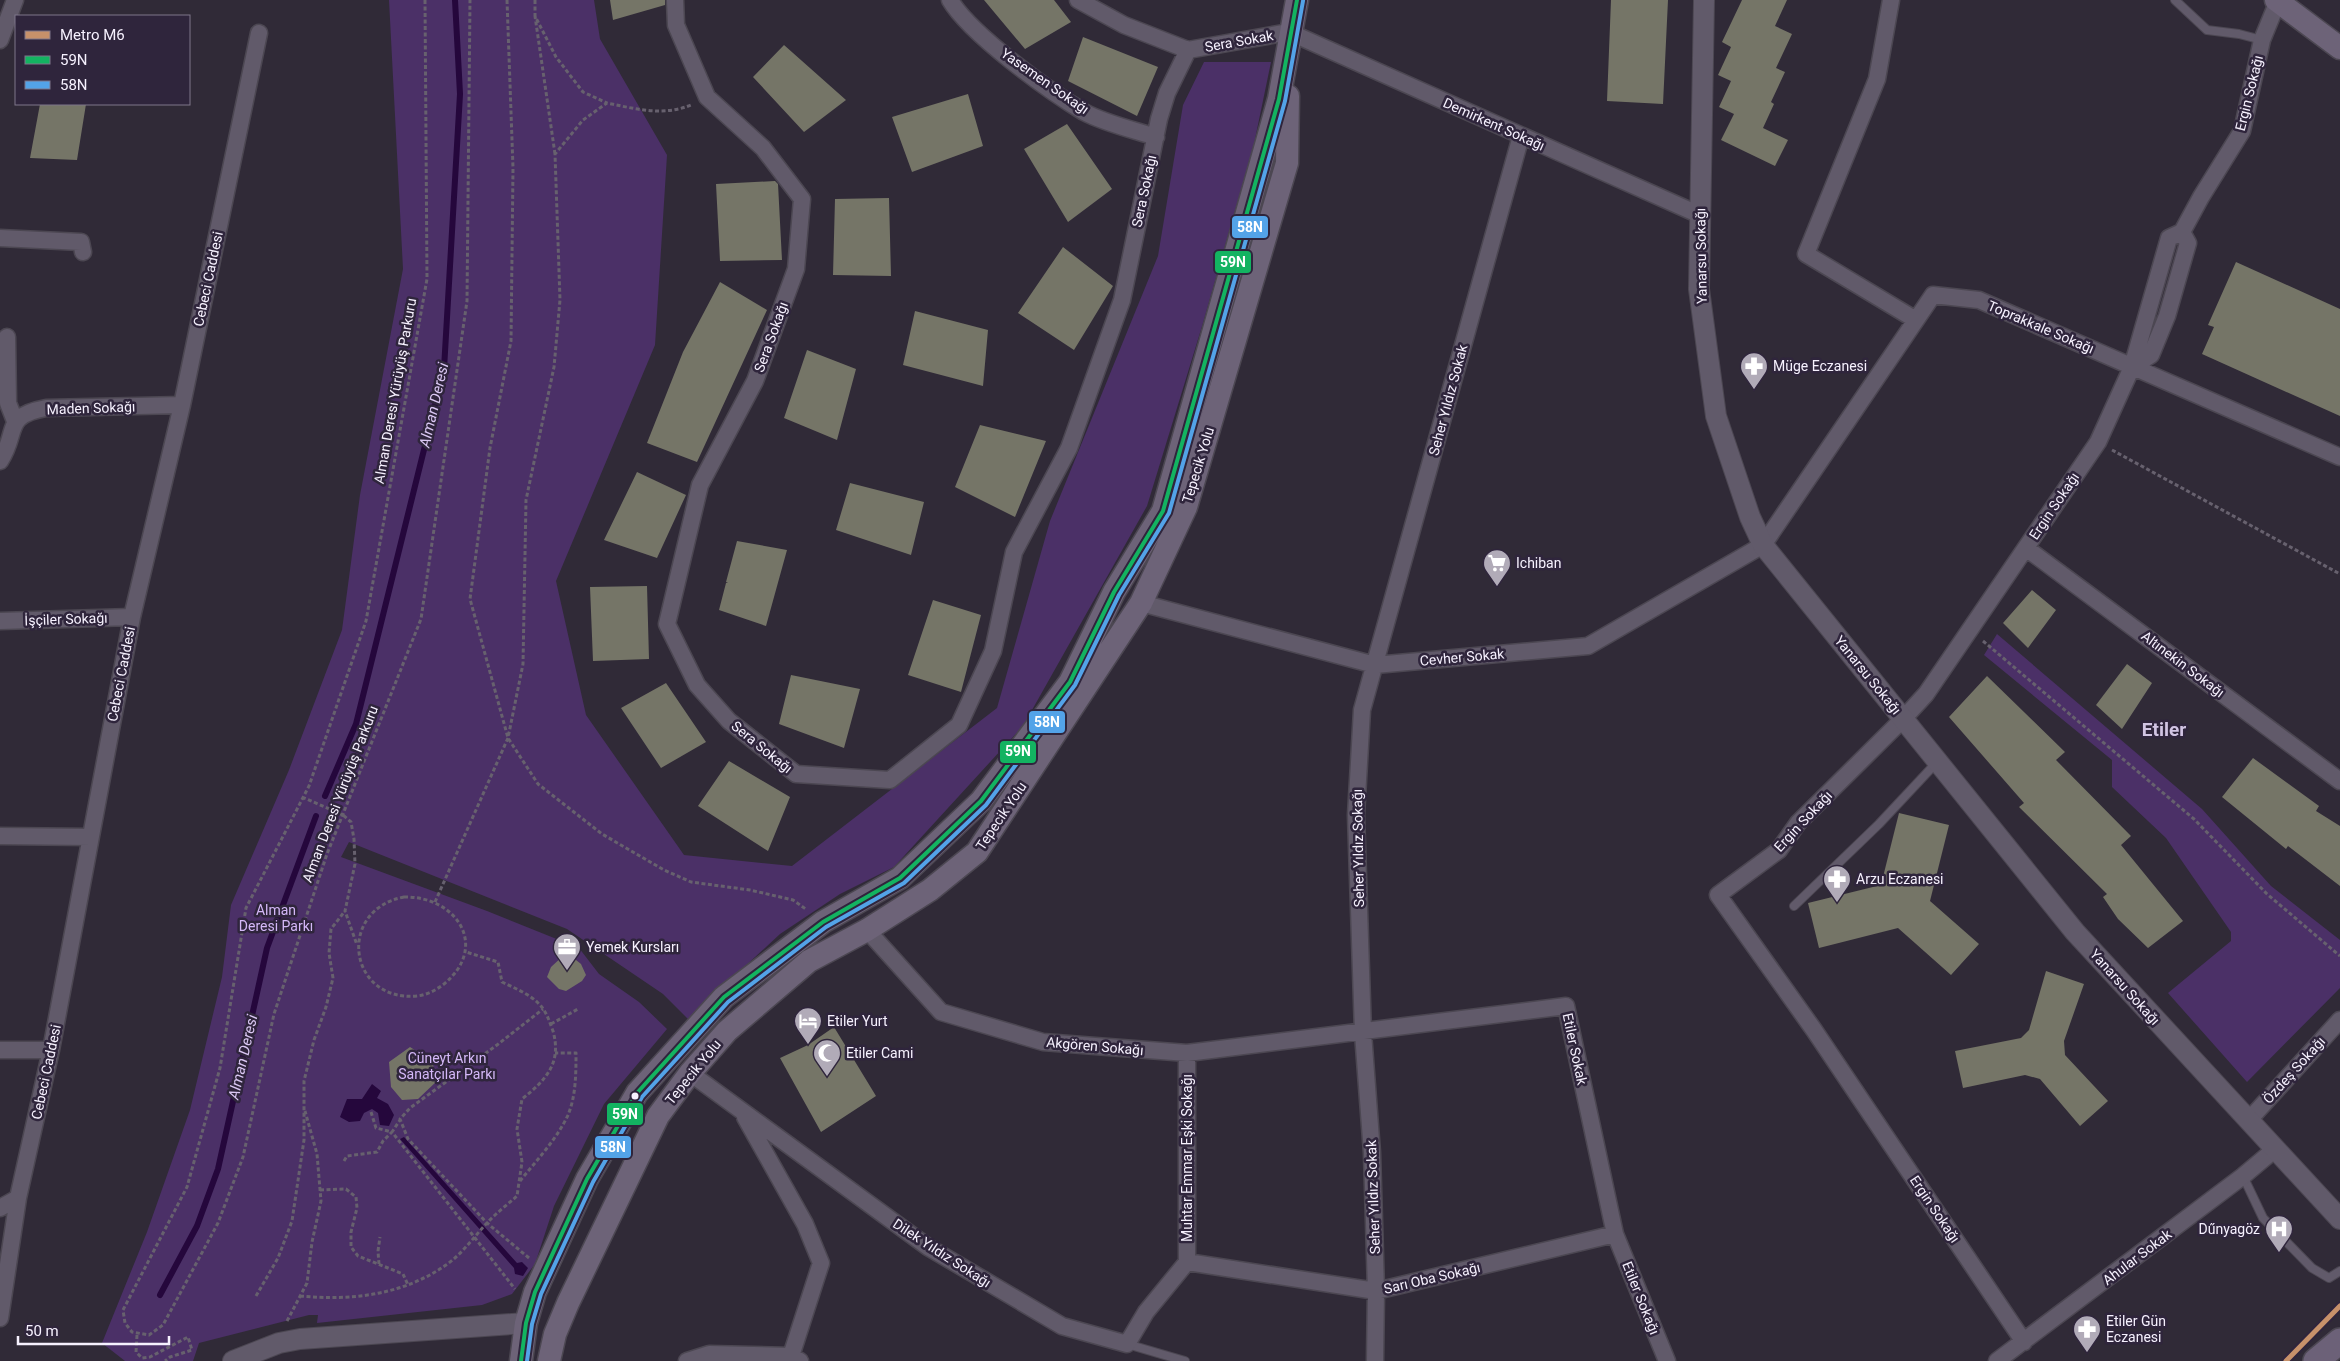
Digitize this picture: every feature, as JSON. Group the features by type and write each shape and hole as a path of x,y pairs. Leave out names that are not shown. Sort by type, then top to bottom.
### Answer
{"main road":[{"name":"Tepecik Yolu","path":"521,1361 526,1323 535,1292 597,1162 636,1093 724,997 823,922 900,878 981,800 1070,682 1114,592 1163,511 1279,99 1297,0"},
{"path":"2277,1 2340,48"},
{"name":"Tepecik Yolu","path":"549,1361 555,1334 568,1303 658,1116 690,1073 727,1031 809,961 867,930 930,890 977,852 1141,603 1186,507 1288,163 1290,32"},
{"path":"1114,592 1141,603"},
{"path":"849,908 867,930"},
{"path":"669,1057 690,1073"},
{"path":"535,1292 561,1298 568,1303"},
{"path":"526,1323 534,1329 555,1334"},
{"path":"2316,1361 2340,1341"}],"street":[{"path":"0,40 16,0"},
{"name":"Sera Sokağı","path":"675,0 676,25 707,97 763,148 802,199 796,269 755,381 700,485 667,624 697,686 729,721 796,774 890,780 959,725 993,651 1014,552 1069,448 1122,300 1167,93 1188,50"},
{"name":"Yasemen Sokağı","path":"950,0 958,14 1021,68 1085,112 1156,137"},
{"path":"1078,0 1124,24 1188,50"},
{"name":"Yanarsu Sokağı","path":"1704,0 1699,289 1716,416 1750,516 1763,545 2075,932 2274,1150 2340,1219"},
{"path":"1891,0 1877,79 1806,254 1916,320"},
{"name":"Ergin Sokağı","path":"2024,1342 1819,1038 1718,895 1779,850 1798,823 1926,694 2098,442 2132,366 2168,238 2182,232 2201,197 2242,131 2262,40 2277,1"},
{"name":"Sera Sokak","path":"1188,50 1290,32"},
{"name":"Demirkent Sokağı","path":"1290,32 1700,215"},
{"name":"Cebeci Caddesi","path":"0,1318 18,1198 51,1050 132,617 182,405 259,33"},
{"name":"Seher Yıldız Sokak","path":"1375,665 1521,136"},
{"path":"0,238 81,242 82,252"},
{"name":"Toprakkale Sokağı","path":"1763,545 1933,295 1979,300 2340,457"},
{"path":"0,461 15,421 8,403 7,337"},
{"name":"Maden Sokağı","path":"15,421 28,412 46,408 182,405"},
{"name":"Cevher Sokak","path":"1141,603 1375,665 1588,646 1763,545"},
{"name":"Altınekin Sokağı","path":"2026,548 2340,781"},
{"name":"İşçiler Sokağı","path":"0,621 132,617"},
{"name":"Seher Yıldız Sokağı","path":"1363,1033 1356,814 1362,710 1375,665"},
{"path":"0,836 91,837"},
{"name":"Akgören Sokağı","path":"867,930 941,1012 1043,1042 1187,1054 1363,1033"},
{"name":"Etiler Sokak","path":"1363,1033 1566,1006 1615,1234"},
{"name":"Özdeş Sokağı","path":"2248,1121 2340,1020"},
{"name":"Seher Yıldız Sokak","path":"1363,1033 1372,1153 1376,1291 1375,1361"},
{"path":"0,1050 51,1050"},
{"name":"Muhtar Emmar Eşki Sokağı","path":"1187,1054 1187,1262"},
{"name":"Dilek Yıldız Sokağı","path":"690,1073 928,1247 1062,1326 1127,1344"},
{"path":"687,1361 709,1354 796,1359 821,1263 804,1224 743,1112"},
{"name":"Ahular Sokak","path":"1997,1361 2243,1176 2274,1150"},
{"path":"0,1208 18,1198"},
{"name":"Sarı Oba Sokağı","path":"1187,1262 1376,1291 1615,1234"},
{"name":"Etiler Sokağı","path":"1615,1234 1667,1361"},
{"path":"1127,1344 1146,1312 1187,1262"},
{"path":"233,1361 279,1344 300,1339 526,1323"}],"lane":[{"path":"2175,0 2207,30 2239,34 2262,40"},
{"path":"1794,906 1879,824 1937,762"},
{"path":"2243,1176 2263,1218 2312,1268 2329,1278 2340,1271"},
{"path":"1127,1344 1186,1361"}],"path":[{"name":"Alman Deresi Yürüyüş Parkuru","path":"425,0 427,279 366,621 308,786 246,908 220,1068 186,1187 123,1310 124,1323 137,1335 149,1336 163,1325 218,1223 243,1157 274,1014 327,854 421,619 467,301 470,0"},
{"path":"508,0 513,168 510,341 490,448 470,599 485,660 508,738 538,784 602,834 664,870 691,882 750,890 793,900 823,922"},
{"path":"436,902 508,738 524,664 526,500 554,367 560,300 555,154 535,16 535,0"},
{"path":"535,16 556,57 583,92 607,103 641,110 663,112 684,108 707,97"},
{"path":"555,154 583,120 607,103"},
{"path":"2098,442 2340,574"},
{"path":"1970,630 2194,819 2267,894 2340,956"},
{"path":"256,1296 278,1258 292,1221 304,1140 304,1081 333,978 329,952 331,929 344,911 354,864 354,840 351,822 343,815 302,798"},
{"path":"344,911 357,945 365,974 375,985 401,995 416,996 430,994 455,974 466,952 464,934 459,920 450,911 436,902 420,897 390,900 369,917 362,929 357,945"},
{"path":"300,1296 379,1295 408,1285 446,1265 487,1223 517,1196 522,1162 517,1129 522,1100 540,1084 553,1067 557,1045 551,1024 538,1002 502,982 498,962 466,952"},
{"path":"344,1161 347,1156 377,1152 410,1108 543,1008"},
{"path":"551,1024 578,1009"},
{"path":"519,1182 544,1151 568,1115 576,1084 576,1053 555,1053"},
{"path":"287,1321 307,1283 312,1242 321,1201 317,1154 303,1106"},
{"path":"371,1112 376,1128 392,1132 509,1282"},
{"path":"400,1119 408,1139 487,1223 535,1264"},
{"path":"320,1190 346,1189 356,1197 357,1208 351,1232 351,1247 358,1256 404,1274 408,1285"},
{"path":"379,1264 380,1238"},
{"path":"137,1335 136,1352 142,1358 150,1357 188,1337 192,1350 170,1357 165,1361"}],"green space":[{"path":"389,0 594,0 600,39 667,155 655,345 556,581 586,715 684,855 792,866 997,708 1050,521 1158,256 1183,105 1204,62 1271,62 1254,144 1203,323 1147,506 1023,726 894,867 840,894 780,934 688,1019 663,994 567,929 349,842 341,857 487,911 579,948 599,974 639,1002 667,1029 604,1104 554,1206 535,1264 512,1294 482,1305 317,1323 318,1315 309,1315 199,1343 193,1361 125,1361 102,1343 147,1232 190,1110 222,977 231,905 289,770 342,630 360,495 403,269"},
{"path":"1997,634 2202,809 2271,886 2340,940 2340,988 2247,1082 2168,993 2231,941 2231,932 2166,838 2112,787 2112,760 1984,655"}],"shaded area":[{"path":"372,1084 381,1091 377,1098 388,1104 394,1115 389,1126 380,1125 378,1113 372,1109 364,1113 360,1121 349,1122 340,1117 347,1099 362,1099"},
{"path":"404,1137 517,1263 522,1262 528,1268 523,1276 515,1274 514,1268 400,1139"}],"building":[{"path":"610,0 665,0 665,5 613,20"},
{"path":"984,0 1054,0 1071,22 1025,49"},
{"path":"1611,0 1668,0 1663,104 1607,101"},
{"path":"1742,0 1787,0 1775,26 1792,34 1776,68 1785,72 1771,102 1774,104 1763,128 1788,140 1775,166 1721,140 1734,114 1719,107 1731,81 1718,75 1731,47 1722,42"},
{"path":"1083,37 1158,67 1137,116 1068,81"},
{"path":"784,45 846,100 804,132 753,77"},
{"path":"968,94 983,146 912,172 892,117"},
{"path":"40,105 86,105 77,160 30,158"},
{"path":"1067,124 1112,189 1068,222 1024,149"},
{"path":"775,181 778,184 782,260 720,261 716,184"},
{"path":"889,198 891,276 833,275 835,199"},
{"path":"1063,247 1113,286 1074,350 1018,313"},
{"path":"2236,262 2340,309 2340,416 2202,354 2214,327 2208,325"},
{"path":"720,282 767,310 697,462 647,443 683,352"},
{"path":"915,311 988,330 983,386 903,365"},
{"path":"807,350 856,369 837,440 784,418"},
{"path":"980,425 1046,441 1015,517 955,487"},
{"path":"637,472 686,495 657,558 604,540"},
{"path":"850,483 924,502 911,555 836,530"},
{"path":"737,541 787,550 766,626 719,610 726,583 728,583 726,582"},
{"path":"647,586 649,659 593,661 590,587"},
{"path":"2032,590 2056,610 2028,648 2003,623"},
{"path":"933,600 981,615 961,692 908,675"},
{"path":"2127,664 2152,683 2122,729 2096,705"},
{"path":"791,675 860,689 844,748 779,724"},
{"path":"1987,676 2065,752 2056,760 2131,836 2121,845 2183,921 2148,948 2118,919 2103,897 2107,894 2019,807 2024,803 1949,717"},
{"path":"666,683 706,742 661,768 621,708"},
{"path":"2253,758 2319,806 2316,811 2340,826 2340,886 2288,846 2286,849 2222,797"},
{"path":"729,761 790,797 768,851 698,806"},
{"path":"1899,813 1949,825 1930,901 1979,944 1951,975 1898,928 1819,948 1808,903 1881,885"},
{"name":"Yemek Kursları","path":"563,956 571,956 581,964 586,975 582,981 566,991 559,989 547,977 551,967"},
{"path":"2046,971 2084,984 2064,1041 2065,1055 2108,1101 2080,1126 2040,1079 2025,1075 1963,1088 1955,1051 2021,1038 2029,1030"},
{"name":"Etiler Cami","path":"834,1027 876,1096 821,1132 780,1058 808,1045"},
{"path":"410,1047 432,1061 437,1081 418,1099 402,1100 391,1087 389,1062"}],"waterway":[{"name":"Alman Deresi","path":"325,796 356,724 444,369 460,94 455,0"},
{"name":"Alman Deresi","path":"160,1295 197,1226 218,1169 267,948 316,816"}],"metro line":[{"name":"M6","path":"2286,1361 2340,1306"}],"transit line":[{"name":"59N","path":"521,1361 526,1323 535,1292 587,1179 637,1093 724,997 823,922 900,878 981,801 1070,682 1114,592 1163,511 1279,99 1297,0"},
{"name":"58N","path":"527,1361 532,1324 541,1294 593,1182 642,1097 728,1002 826,927 904,883 986,805 1075,685 1119,595 1169,513 1285,101 1303,1"}],"place":[{"name":"Müge Eczanesi","path":"1754,390"},
{"name":"Ichiban","path":"1497,587"},
{"name":"Arzu Eczanesi","path":"1837,903"},
{"name":"Yemek Kursları","path":"567,971"},
{"name":"Etiler Yurt","path":"808,1045"},
{"name":"Etiler Cami","path":"827,1077"},
{"name":"Dűnyagöz","path":"2279,1253"},
{"name":"Etiler Gün Eczanesi","path":"2087,1353"}],"district":[{"name":"Etiler","path":"2164,729"}],"park label":[{"name":"Alman Deresi Parkı","path":"276,918"},
{"name":"Cüneyt Arkın Sanatçılar Parkı","path":"447,1066"}]}
